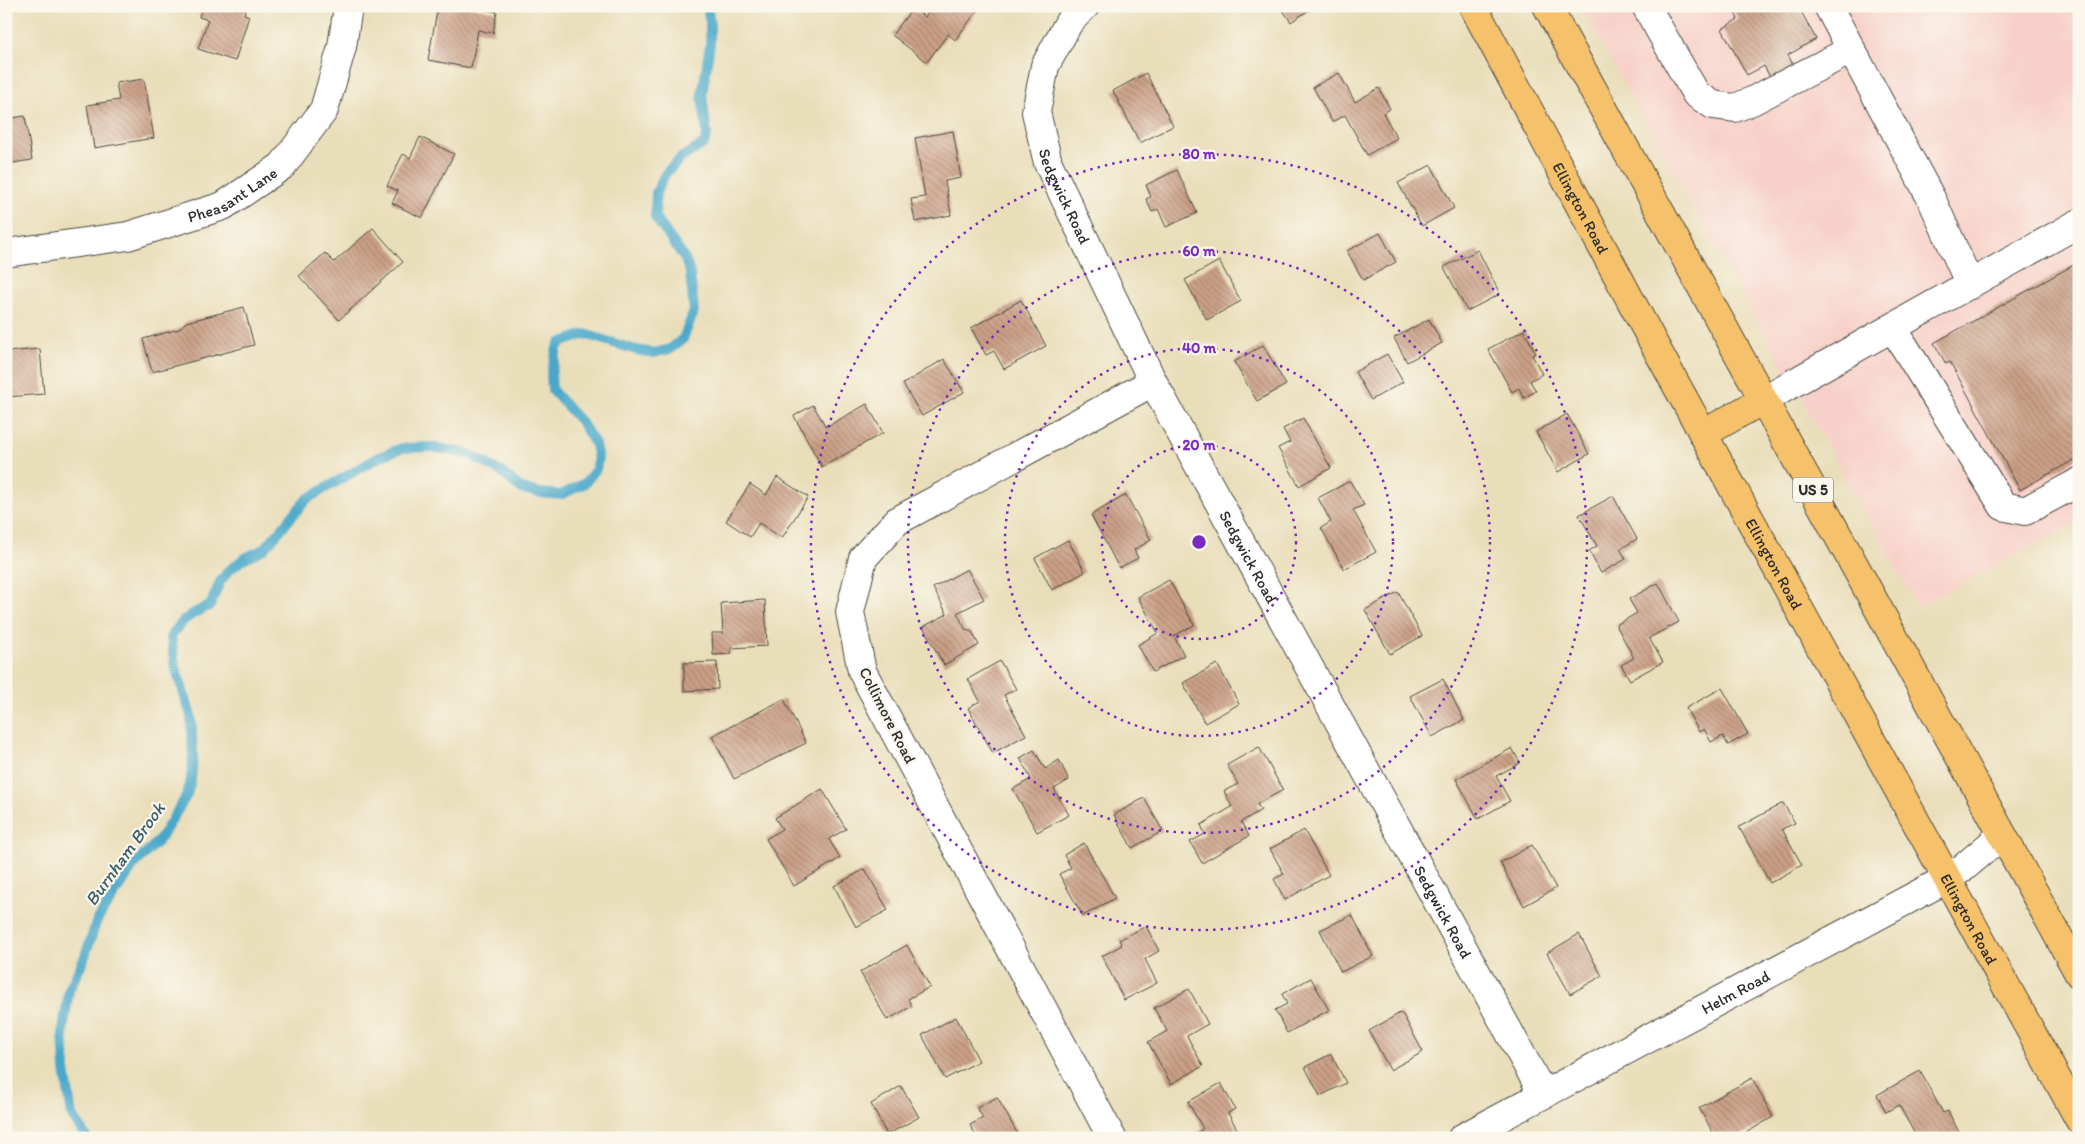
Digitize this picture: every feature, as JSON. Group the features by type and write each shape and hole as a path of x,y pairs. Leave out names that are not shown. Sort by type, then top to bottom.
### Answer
{"highway":[{"name":"Ellington Road","path":"1473,6 1702,434 2079,1119"},
{"name":"US 5","path":"1548,6 2079,974"},
{"path":"1702,434 1763,400"}],"street":[{"name":"Pheasant Lane","path":"6,253 128,236 223,206 282,166 324,110 342,47 348,6"},
{"name":"Sedgwick Road","path":"1085,6 1069,22 1045,66 1036,112 1048,163 1153,382 1543,1094"},
{"path":"1646,6 1696,94 1712,105 1735,108 1752,102 1851,50"},
{"path":"1828,6 1932,200 1970,285"},
{"path":"1763,400 2079,223"},
{"path":"1893,328 2002,506 2025,511 2079,482"},
{"name":"Collimore Road","path":"1112,1138 862,671 850,612 863,558 898,521 1153,382"},
{"name":"Helm Road","path":"1462,1138 1947,878 2002,835"}],"shaded area":[{"path":"1580,6 2079,6 2079,522 1918,607"}],"building":[{"path":"202,6 247,6 244,14 249,16 235,61 198,49 208,20 199,17"},
{"path":"438,6 467,6 497,12 493,33 478,30 471,68 428,60"},
{"path":"933,6 981,6 955,40 948,34 927,62 892,35 913,8 925,17"},
{"path":"1280,6 1315,6 1291,22"},
{"path":"1731,6 1798,6 1816,39 1788,55 1796,71 1774,84 1764,66 1747,75 1722,29 1738,19"},
{"path":"1146,73 1173,126 1140,143 1113,91"},
{"path":"1339,73 1355,102 1379,88 1390,109 1383,113 1397,138 1367,155 1345,115 1332,122 1313,87"},
{"path":"144,79 154,138 94,148 87,105 119,100 116,83"},
{"path":"25,116 32,160 6,164 6,119"},
{"path":"953,131 961,178 945,181 951,215 915,222 911,199 925,197 915,138"},
{"path":"420,137 454,154 422,218 392,203 398,191 387,186 403,154 410,158"},
{"path":"1431,165 1454,208 1422,226 1398,183"},
{"path":"1177,170 1197,213 1166,227 1158,209 1152,212 1146,199 1151,197 1146,185"},
{"path":"373,228 403,262 339,320 299,276 325,253 334,262"},
{"path":"1380,233 1396,262 1363,280 1347,251"},
{"path":"1478,250 1500,294 1467,311 1444,267"},
{"path":"1219,261 1241,301 1207,320 1185,280"},
{"path":"2079,262 2079,457 2020,490 1950,362 1946,364 1934,343"},
{"path":"1021,300 1046,346 1004,369 994,351 986,355 971,328"},
{"path":"244,307 254,345 152,372 143,339 179,329 186,322"},
{"path":"1429,319 1442,343 1407,362 1394,338"},
{"path":"1524,330 1536,353 1532,355 1542,374 1530,381 1536,391 1524,398 1519,388 1512,392 1488,349"},
{"path":"1263,345 1286,385 1257,401 1234,362"},
{"path":"40,349 44,394 6,397 6,352"},
{"path":"1387,354 1403,382 1371,400 1355,372"},
{"path":"944,359 964,392 922,416 903,384"},
{"path":"867,404 883,433 822,467 794,416 813,405 826,427"},
{"path":"1567,414 1589,454 1558,472 1536,432"},
{"path":"1303,418 1331,468 1299,486 1278,448 1290,442 1283,429"},
{"path":"777,477 808,497 782,538 759,523 750,537 726,521 750,484 766,495"},
{"path":"1350,481 1364,505 1353,510 1376,552 1344,569 1321,528 1331,522 1318,498"},
{"path":"1126,495 1151,540 1134,550 1138,558 1119,568 1091,515"},
{"path":"1613,496 1637,539 1620,549 1626,559 1601,573 1589,551 1597,546 1579,515"},
{"path":"1068,540 1085,572 1052,590 1035,558"},
{"path":"967,569 984,599 957,613 966,630 972,632 979,645 944,665 923,627 947,614 933,588"},
{"path":"1169,580 1194,625 1174,636 1184,655 1153,672 1138,645 1158,633 1138,597"},
{"path":"1658,583 1679,622 1649,638 1663,662 1630,680 1621,665 1634,658 1616,625 1637,613 1629,599"},
{"path":"1398,592 1422,636 1390,654 1365,610"},
{"path":"765,600 767,646 731,648 731,654 713,655 712,633 723,633 721,603"},
{"path":"1000,661 1016,689 1004,695 1026,735 993,753 968,708 980,701 968,679"},
{"path":"717,662 718,689 684,691 684,663"},
{"path":"1217,664 1239,704 1205,723 1183,683"},
{"path":"1443,679 1464,720 1432,737 1410,696"},
{"path":"1722,688 1748,734 1728,745 1723,736 1711,742 1704,729 1699,732 1686,708"},
{"path":"784,699 806,743 734,779 712,736"},
{"path":"1259,747 1283,790 1257,804 1261,810 1241,822 1249,836 1202,863 1190,842 1205,834 1201,825 1232,807 1224,791 1238,784 1227,765"},
{"path":"1512,748 1520,763 1496,776 1510,801 1478,819 1456,779"},
{"path":"1034,750 1045,769 1059,760 1069,780 1054,789 1069,815 1037,832 1013,789 1031,779 1020,758"},
{"path":"822,789 846,829 829,839 840,858 794,886 766,839 782,829 775,818"},
{"path":"1144,798 1163,831 1132,848 1114,815"},
{"path":"1783,803 1795,823 1782,829 1802,865 1770,883 1739,827"},
{"path":"1304,830 1329,875 1285,900 1274,879 1284,874 1270,849"},
{"path":"1084,843 1115,898 1083,916 1059,874 1071,868 1064,855"},
{"path":"1532,845 1556,888 1524,906 1500,863"},
{"path":"865,869 888,910 856,927 834,886"},
{"path":"1352,915 1373,956 1341,972 1320,930"},
{"path":"1146,926 1159,951 1145,959 1157,983 1124,1000 1102,956 1122,945 1119,940"},
{"path":"1579,934 1602,976 1570,994 1547,953"},
{"path":"907,945 930,987 908,999 912,1006 887,1020 860,972"},
{"path":"1311,978 1329,1010 1287,1033 1275,1010 1287,1004 1282,994"},
{"path":"1189,989 1208,1024 1187,1036 1203,1066 1171,1084 1148,1042 1167,1031 1154,1008"},
{"path":"1400,1013 1403,1015 1423,1052 1390,1070 1369,1031"},
{"path":"956,1017 979,1061 945,1079 922,1035"},
{"path":"1331,1054 1346,1083 1320,1096 1305,1067"},
{"path":"1920,1071 1943,1113 1948,1111 1962,1138 1917,1138 1899,1105 1886,1112 1877,1095"},
{"path":"1752,1078 1773,1117 1737,1138 1716,1138 1699,1108"},
{"path":"1221,1083 1235,1109 1228,1113 1242,1138 1199,1138 1196,1133 1203,1129 1188,1102"},
{"path":"901,1086 919,1117 887,1135 871,1104"},
{"path":"997,1097 1020,1138 977,1138 970,1125 983,1118 977,1108"}],"waterway":[{"name":"Burnham Brook","path":"87,1138 72,1116 65,1070 63,1031 69,990 84,959 97,920 135,864 160,839 187,795 191,779 193,756 191,716 175,666 171,636 188,617 210,606 220,582 228,571 245,558 264,549 307,499 379,457 402,448 433,447 469,454 501,472 522,489 541,493 561,495 585,483 596,469 598,460 595,444 582,423 552,390 551,375 557,348 560,343 585,334 636,350 654,353 670,349 683,339 694,311 690,273 685,259 655,217 656,193 665,174 681,158 704,144 707,134 702,95 710,44 710,22 707,6"}]}
